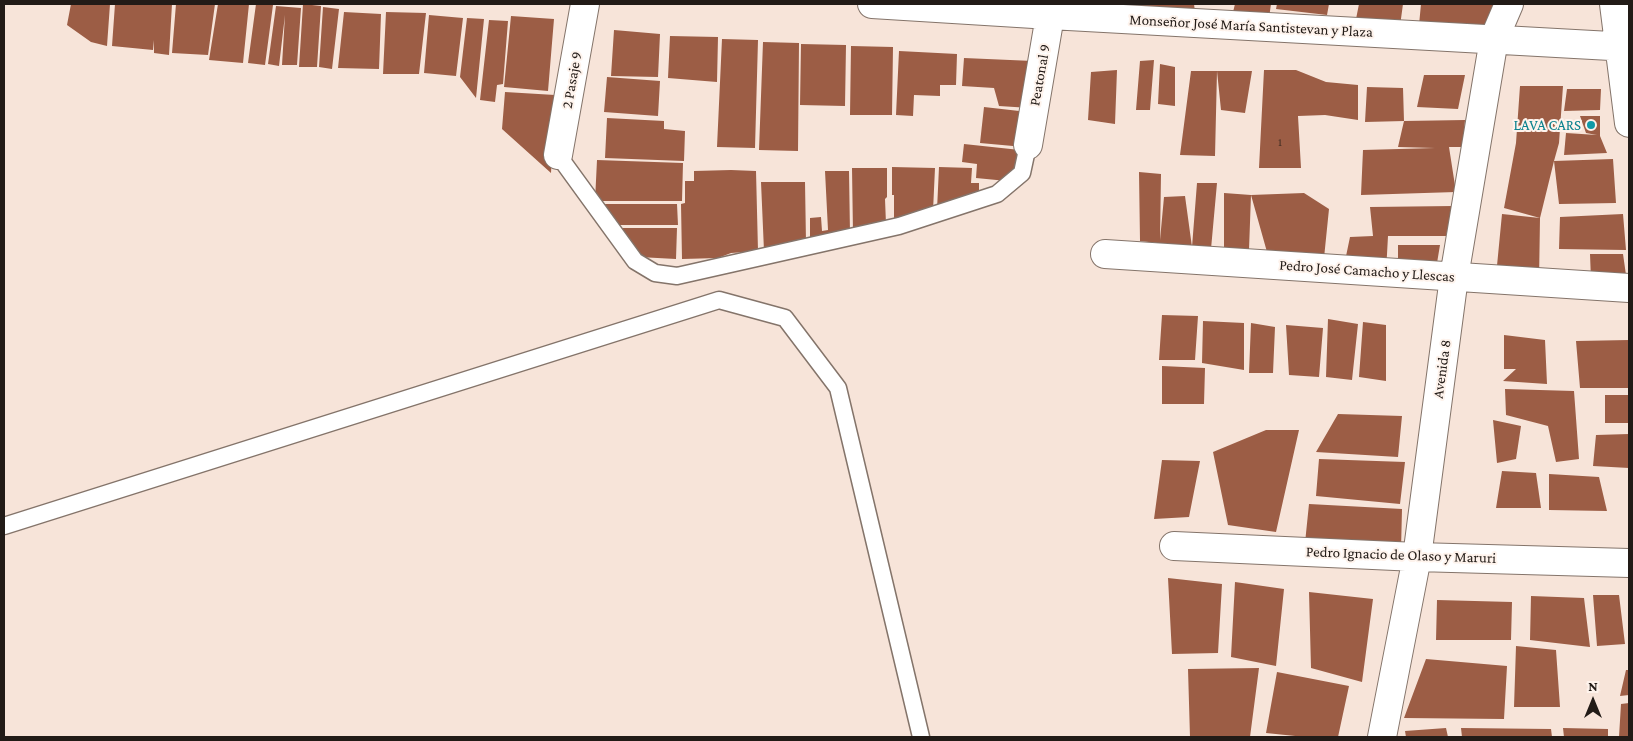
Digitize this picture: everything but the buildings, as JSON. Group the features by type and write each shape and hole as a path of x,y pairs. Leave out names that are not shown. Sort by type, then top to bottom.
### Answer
{"street":[{"name":"2 Pasaje 9","path":"558,155 585,4"},
{"name":"Monseñor José María Santistevan y Plaza","path":"872,4 1051,10 1624,46"},
{"name":"Avenida 8","path":"1382,737 1417,557 1454,277 1494,39 1509,4"},
{"path":"1614,4 1624,46 1629,123"},
{"name":"Peatonal 9","path":"1028,146 1051,10"},
{"name":"Pedro José Camacho y Llescas","path":"1106,254 1629,288"},
{"name":"Pedro Ignacio de Olaso y Maruri","path":"1174,546 1417,557 1629,563"}],"lane":[{"path":"558,155 635,261 655,273 676,276 899,226 997,194 1022,173 1028,146"},
{"path":"4,526 719,300 785,318 838,388 920,737"}],"place":[{"name":"LAVA CARS","path":"1591,125"}]}
